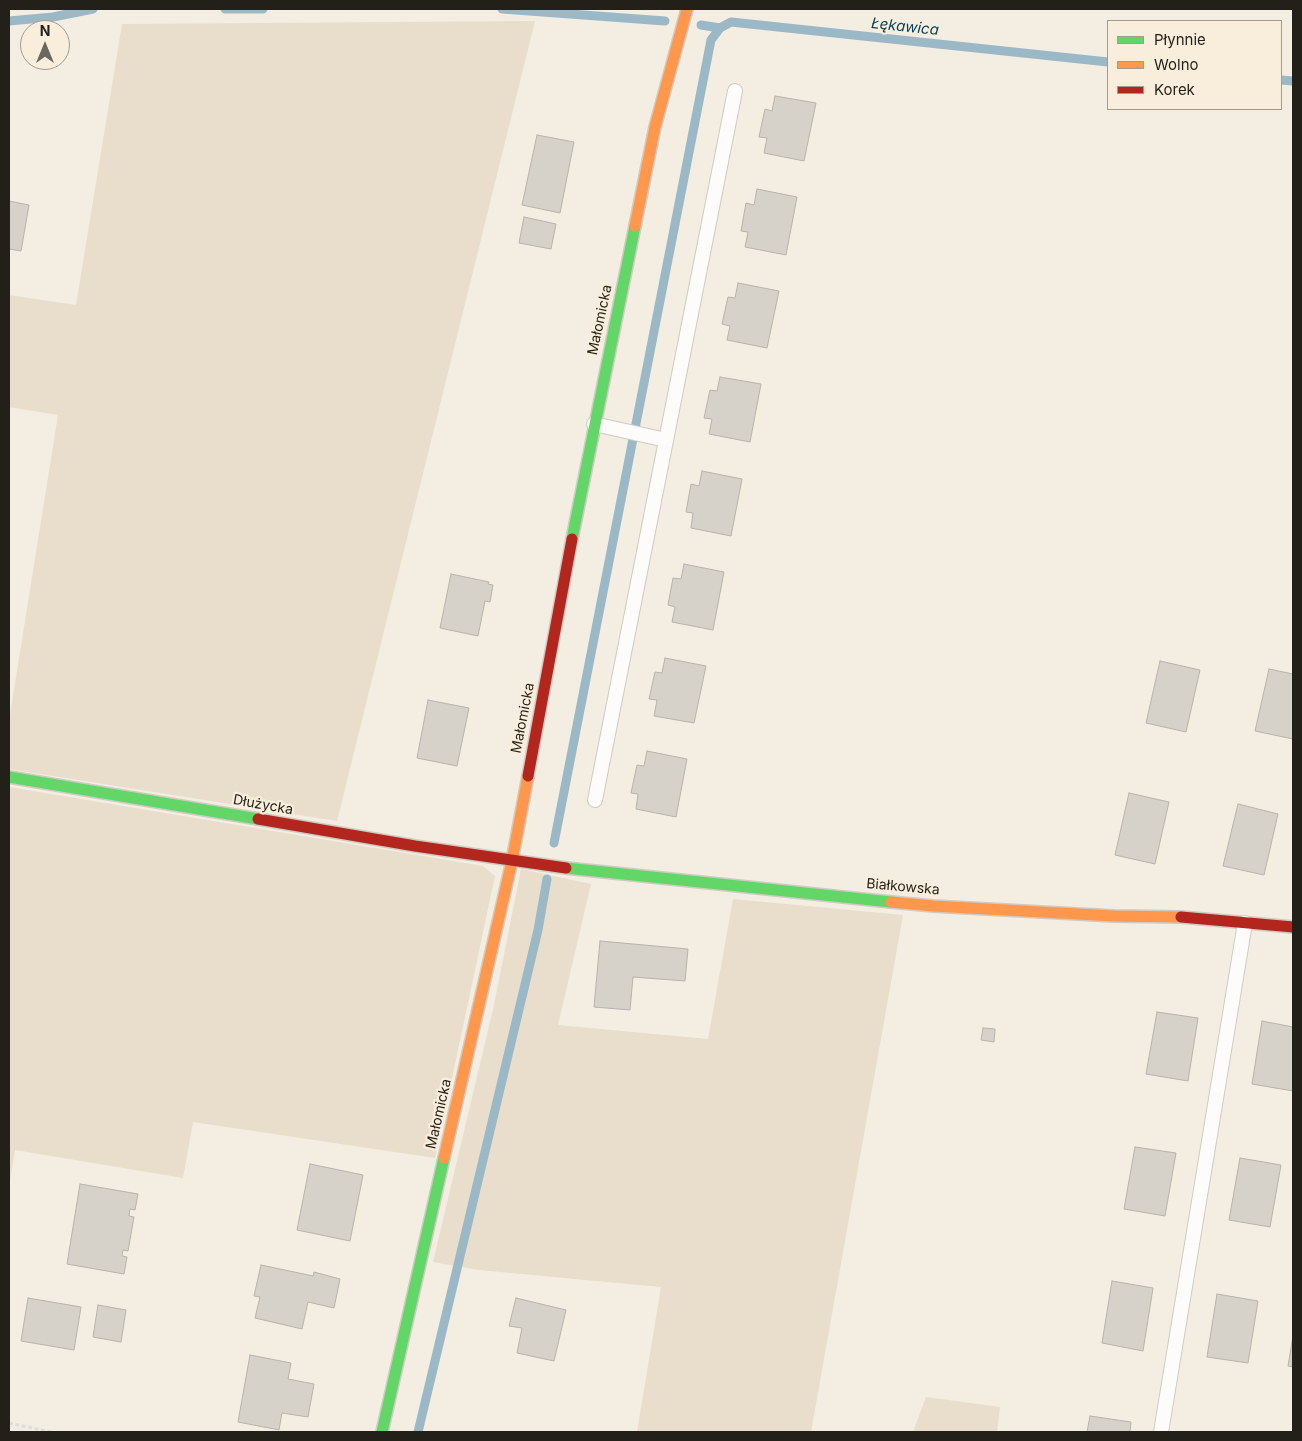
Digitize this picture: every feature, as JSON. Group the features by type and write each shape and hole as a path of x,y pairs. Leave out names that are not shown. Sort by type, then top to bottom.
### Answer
{"street":[{"name":"Małomicka","path":"382,1432 512,861 594,424 655,127 687,9"},
{"name":"Dłużycka","path":"9,777 512,861"},
{"name":"Białkowska","path":"512,861 580,870 933,906 1114,916 1180,916 1293,927"}],"lane":[{"path":"595,800 661,438 735,91"},
{"path":"594,424 661,438"},
{"path":"1161,1432 1244,923"}],"path":[{"path":"9,1422 51,1432"}],"shaded area":[{"path":"535,21 337,821 9,769 9,721 58,415 9,407 9,295 76,305 122,24"},
{"path":"9,787 483,866 495,876 435,1158 193,1122 183,1178 15,1150 9,1187"},
{"path":"521,869 591,884 558,1025 708,1039 733,899 903,915 811,1432 637,1432 661,1287 479,1270 433,1262 494,1005"},
{"path":"926,1397 1000,1407 997,1432 913,1432"}],"building":[{"path":"775,96 816,103 804,161 764,153 767,138 759,137 765,109 772,111"},
{"path":"537,135 574,142 560,213 522,205"},
{"path":"757,189 797,197 786,255 745,247 748,232 741,231 746,203 754,205"},
{"path":"9,201 29,205 21,251 9,249"},
{"path":"524,217 556,224 551,249 519,243"},
{"path":"738,283 779,291 767,348 727,340 730,326 722,324 728,297 735,298"},
{"path":"720,377 761,384 750,442 709,434 712,419 704,418 710,390 717,391"},
{"path":"702,471 742,479 731,536 691,528 693,513 686,512 691,484 699,486"},
{"path":"684,564 724,572 713,630 672,622 675,607 668,605 673,578 681,579"},
{"path":"451,574 489,582 488,584 493,585 490,602 485,601 478,636 440,628"},
{"path":"665,658 706,666 694,723 654,716 657,700 649,699 655,672 662,673"},
{"path":"1160,661 1200,670 1186,732 1146,723"},
{"path":"1269,669 1293,674 1293,739 1255,731"},
{"path":"428,700 469,708 457,766 417,758"},
{"path":"647,751 687,759 676,817 636,809 638,794 631,793 637,765 644,766"},
{"path":"1129,793 1169,802 1155,864 1115,855"},
{"path":"1238,804 1278,814 1264,875 1223,866"},
{"path":"600,941 688,949 685,981 633,977 630,1010 594,1007"},
{"path":"1157,1012 1198,1018 1188,1081 1146,1074"},
{"path":"1262,1021 1293,1027 1293,1091 1252,1084"},
{"path":"983,1028 995,1029 994,1042 981,1040"},
{"path":"1135,1147 1176,1153 1165,1216 1124,1209"},
{"path":"1240,1158 1281,1165 1270,1227 1229,1220"},
{"path":"310,1164 363,1175 350,1241 297,1230"},
{"path":"80,1184 138,1194 135,1210 130,1209 129,1216 134,1217 128,1251 123,1250 122,1256 127,1257 124,1274 67,1264"},
{"path":"261,1265 313,1276 314,1272 340,1279 334,1308 308,1302 302,1329 255,1318 260,1297 254,1296"},
{"path":"1112,1281 1153,1288 1143,1351 1102,1343"},
{"path":"1217,1294 1258,1301 1248,1363 1207,1357"},
{"path":"28,1298 81,1307 74,1350 21,1341"},
{"path":"516,1298 566,1310 554,1361 517,1353 522,1328 509,1326"},
{"path":"98,1305 126,1310 121,1342 93,1337"},
{"path":"1293,1336 1293,1367 1288,1366"},
{"path":"250,1355 291,1363 288,1379 314,1384 308,1417 282,1413 279,1430 238,1422"},
{"path":"1090,1416 1131,1422 1130,1432 1087,1432"}],"waterway":[{"name":"Łękawica","path":"9,21 53,17 93,9"},
{"name":"Łękawica","path":"225,9 263,9"},
{"name":"Łękawica","path":"502,9 665,21"},
{"name":"Łękawica","path":"701,25 720,28 731,22 1107,62"},
{"path":"554,843 711,40 720,28"},
{"name":"Łękawica","path":"1282,80 1293,81"},
{"path":"418,1432 538,930 547,879"}],"traffic: fast":[{"path":"572,539 635,226"},
{"path":"9,777 258,819"},
{"path":"566,868 891,902"},
{"path":"382,1432 444,1158"}],"traffic: slow":[{"path":"635,226 655,127 687,9"},
{"path":"444,1158 512,861 528,776"},
{"path":"891,902 1114,916 1181,917"}],"traffic: jam":[{"path":"528,776 572,539"},
{"path":"258,819 415,846 566,868"},
{"path":"1181,917 1293,927"}]}
